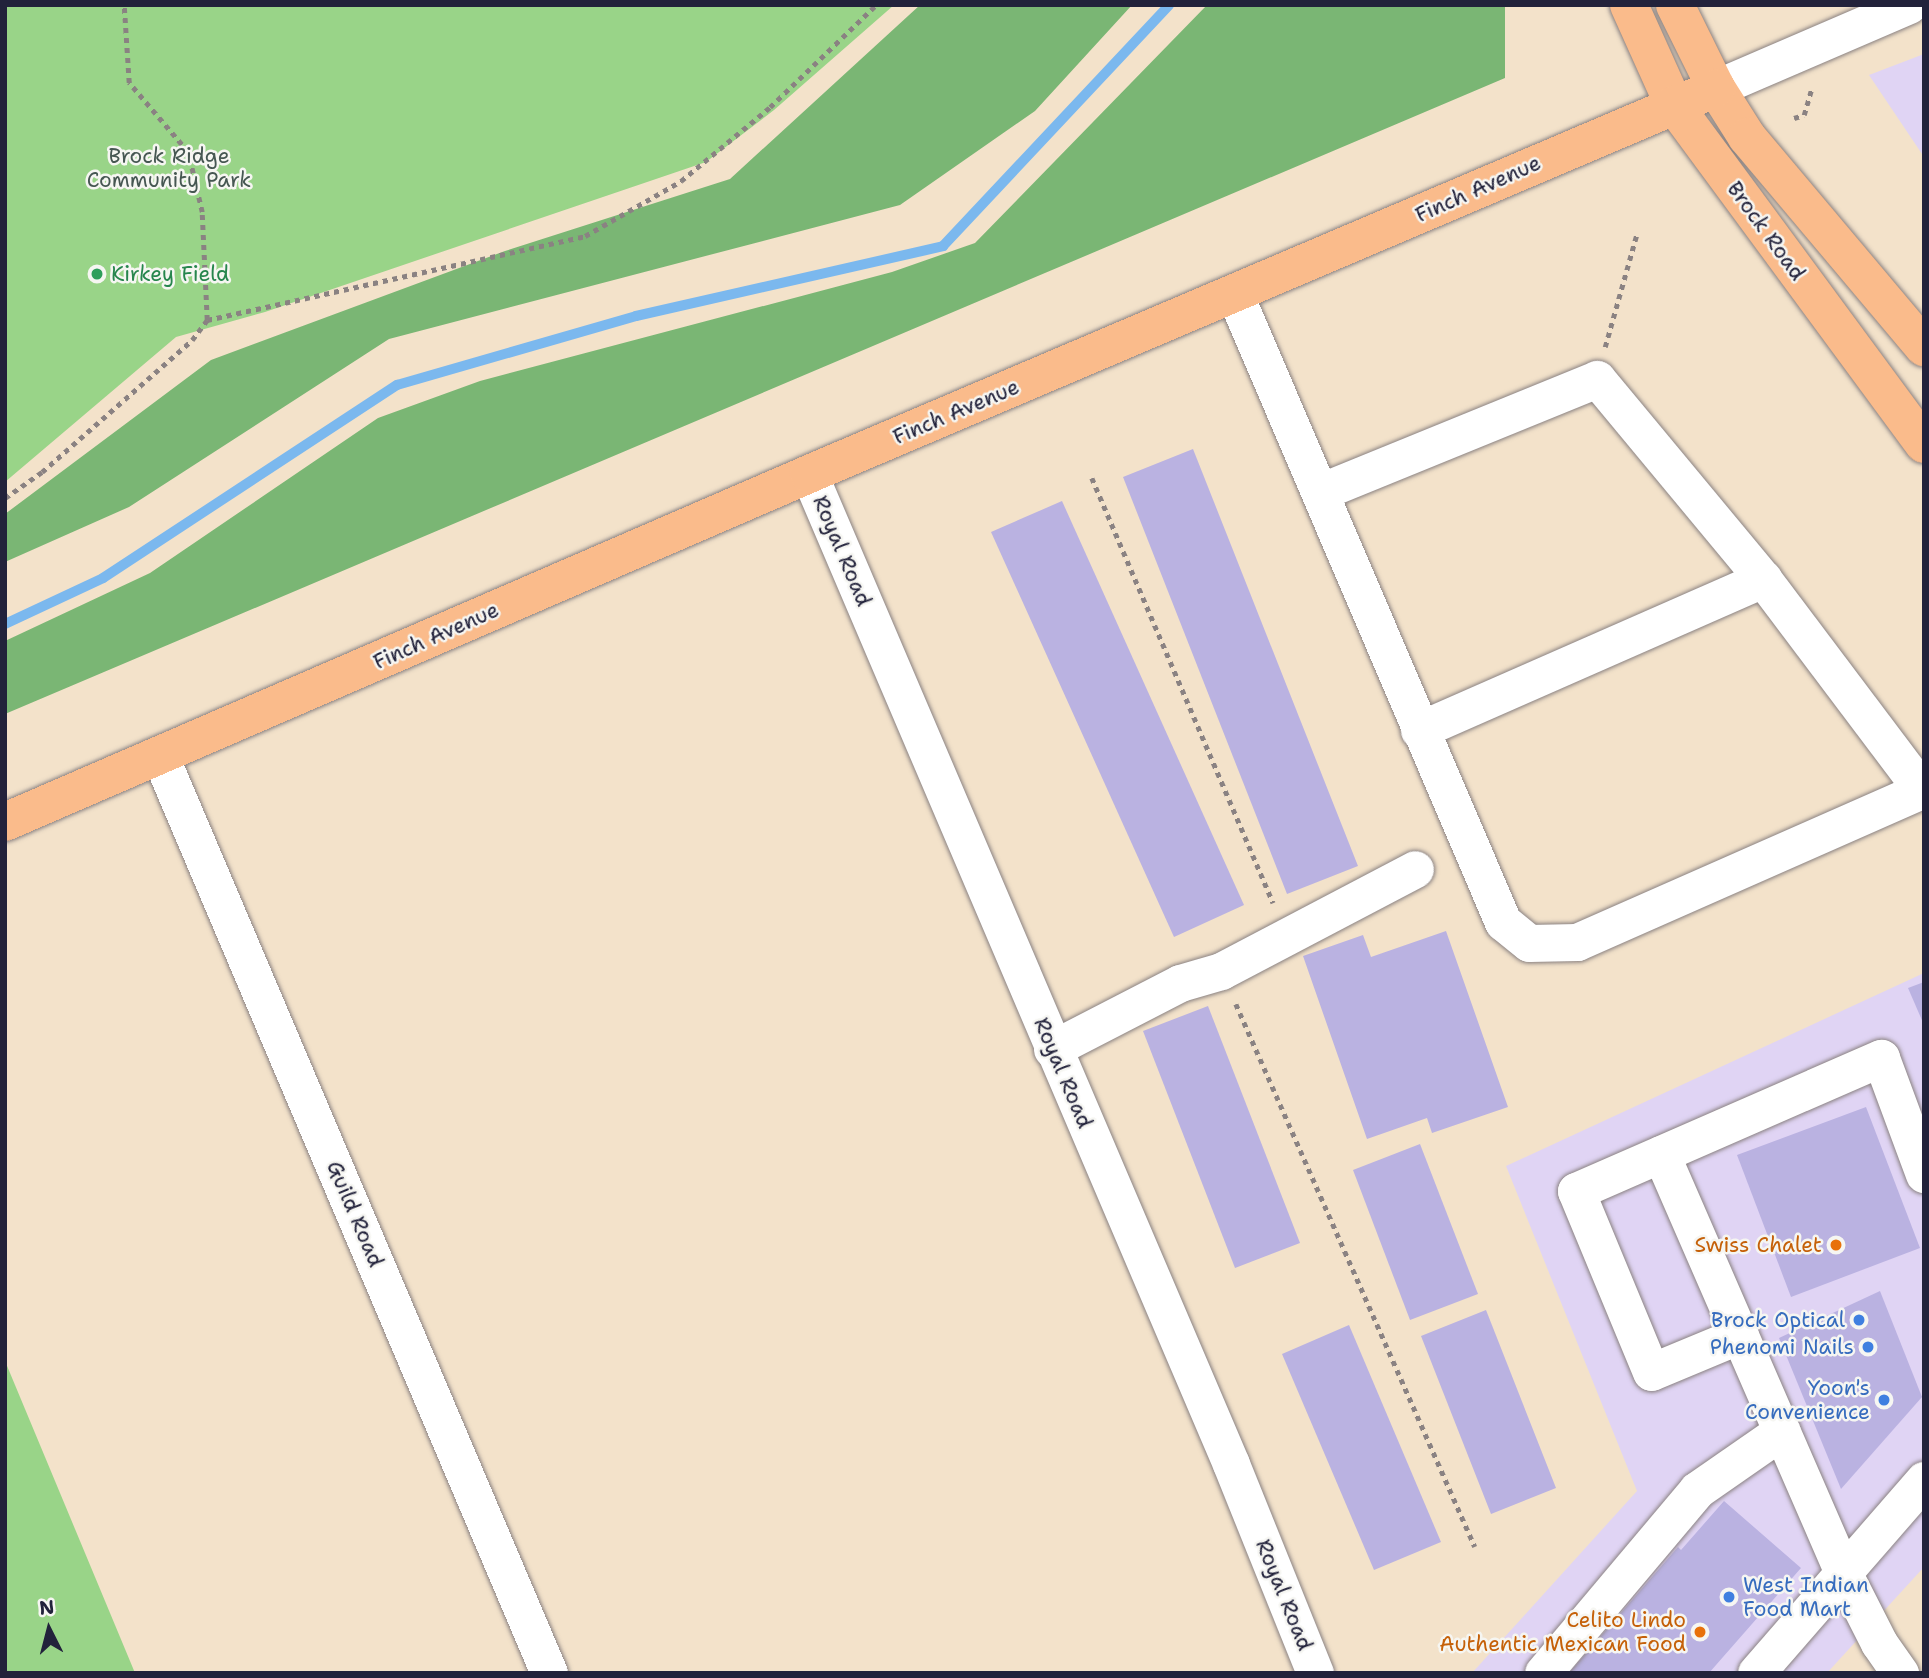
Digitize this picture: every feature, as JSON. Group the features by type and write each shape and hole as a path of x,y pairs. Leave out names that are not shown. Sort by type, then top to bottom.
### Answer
{"main road":[{"name":"Brock Road","path":"1629,5 1674,105 1924,444"},
{"name":"Brock Road","path":"1675,5 1716,88 1747,137 1924,347"},
{"name":"Finch Avenue","path":"5,822 809,474 1235,295 1716,88"}],"street":[{"name":"Finch Avenue","path":"1716,88 1909,5"},
{"path":"1235,295 1503,922 1530,943 1577,942 1923,789 1763,579 1597,379 1320,492"},
{"name":"Royal Road","path":"809,474 1231,1464 1315,1673"},
{"path":"1419,730 1763,579"},
{"name":"Guild Road","path":"160,756 549,1673"},
{"path":"1052,1049 1180,983 1221,971 1415,869"},
{"path":"1740,1335 1651,1372 1576,1191 1881,1058 1924,1174"},
{"path":"1661,1154 1844,1574 1879,1643 1900,1673"},
{"path":"1543,1673 1697,1490 1782,1431"},
{"path":"1756,1673 1924,1480"}],"path":[{"path":"5,499 42,472 192,340 207,320 202,212 188,152 129,83 124,5"},
{"path":"207,320 585,236 681,181 770,107 876,5"},
{"path":"1597,379 1637,233"},
{"path":"1092,478 1287,936"},
{"path":"1221,971 1475,1547"}],"shaded area":[{"path":"1924,54 1924,157 1869,75"},
{"path":"1924,973 1924,1567 1827,1673 1472,1673 1637,1491 1506,1166"}],"green space":[{"name":"Brock Ridge Community Park","path":"5,5 894,5 774,110 706,162 265,312 176,337 5,482"},
{"path":"920,5 1132,5 1035,111 900,205 389,339 129,507 5,562 5,514 211,360 505,251 730,179"},
{"path":"1207,5 1505,5 1505,78 5,714 5,641 150,573 378,418 480,381 892,272 975,243"},
{"path":"5,1361 135,1673 5,1673"}],"building":[{"path":"1193,449 1358,866 1287,894 1123,477"},
{"path":"1062,501 1244,905 1174,937 991,532"},
{"path":"1446,931 1508,1107 1432,1133 1427,1118 1367,1139 1303,956 1363,935 1371,957"},
{"path":"1924,982 1924,1025 1908,988"},
{"path":"1208,1006 1300,1243 1235,1268 1143,1031"},
{"path":"1866,1107 1920,1248 1791,1297 1737,1155"},
{"path":"1420,1144 1478,1294 1410,1320 1353,1170"},
{"path":"1880,1291 1922,1397 1841,1489 1779,1338"},
{"path":"1486,1310 1556,1488 1491,1514 1421,1336"},
{"path":"1349,1325 1441,1542 1374,1570 1282,1354"},
{"path":"1724,1501 1801,1568 1709,1673 1569,1673 1678,1547 1681,1550"}],"waterway":[{"path":"5,624 103,578 397,385 636,316 943,246 1169,5"}],"place":[{"name":"Kirkey Field","path":"97,274"},
{"name":"Swiss Chalet","path":"1836,1245"},
{"name":"Brock Optical","path":"1859,1320"},
{"name":"Phenomi Nails","path":"1868,1347"},
{"name":"Yoon's Convenience","path":"1884,1400"},
{"name":"West Indian Food Mart","path":"1729,1597"},
{"name":"Celito Lindo Authentic Mexican Food","path":"1700,1632"}]}
